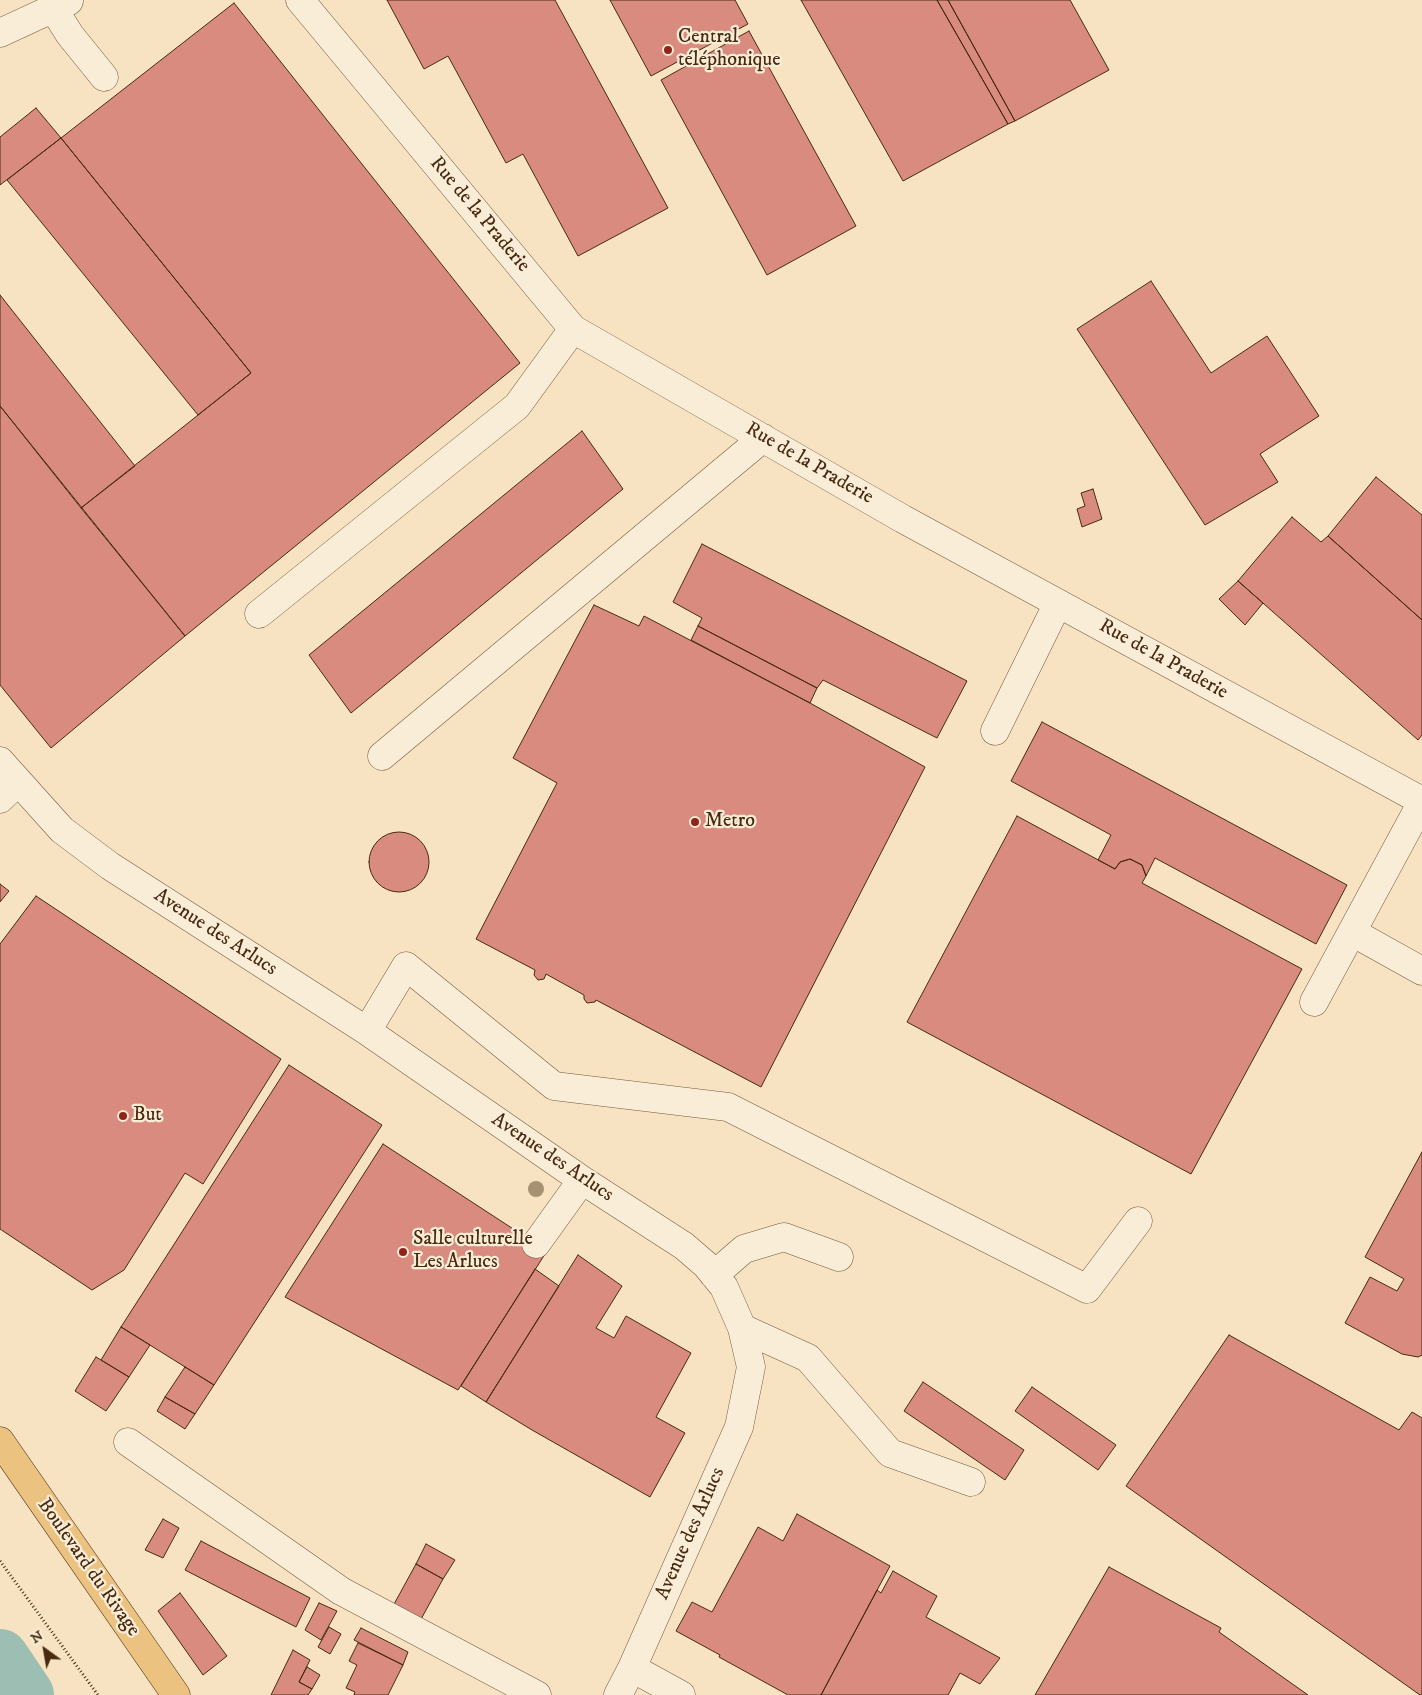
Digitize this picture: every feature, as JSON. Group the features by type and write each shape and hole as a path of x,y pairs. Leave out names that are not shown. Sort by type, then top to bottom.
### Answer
{"main road":[{"name":"Boulevard du Rivage","path":"0,1441 176,1695"}],"street":[{"name":"Rue de la Praderie","path":"300,0 573,330 903,519 1422,802"},
{"path":"0,33 61,4 70,35 104,77"},
{"path":"259,614 517,406 573,330"},
{"path":"382,756 763,438"},
{"path":"995,731 1058,603"},
{"name":"Avenue des Arlucs","path":"0,761 9,791 110,866 367,1031 582,1180 684,1246 706,1265 724,1287 742,1328 752,1367 739,1427 632,1668 618,1695"},
{"path":"1314,1002 1422,802"},
{"path":"1352,932 1422,971"},
{"path":"367,1031 406,966 554,1086 728,1107 1087,1289 1138,1221"},
{"path":"536,1244 582,1180"},
{"path":"714,1275 744,1249 784,1237 839,1257"},
{"path":"742,1328 808,1358 890,1453 971,1482"},
{"path":"128,1442 341,1591 537,1695"},
{"path":"632,1668 681,1695"}],"path":[{"path":"0,1561 98,1695"}],"building":[{"path":"387,0 555,0 668,208 578,256 523,154 506,163 448,56 424,69"},
{"name":"Central téléphonique","path":"610,0 735,0 748,24 651,76"},
{"path":"801,0 937,0 1008,124 903,181"},
{"path":"937,0 948,0 1015,121 1008,124"},
{"path":"948,0 1070,0 1109,70 1015,121"},
{"path":"234,3 520,363 185,636 81,508 251,373 61,138"},
{"path":"749,31 856,226 767,275 661,80"},
{"path":"36,108 61,138 0,185 0,137"},
{"path":"61,138 251,373 198,415 7,180"},
{"path":"1151,281 1211,373 1267,336 1319,416 1260,454 1278,482 1205,525 1077,329"},
{"path":"0,295 135,466 81,508 0,406"},
{"path":"0,406 185,636 51,748 0,685"},
{"path":"582,431 623,489 351,713 309,655"},
{"path":"1376,477 1422,515 1422,620 1328,536"},
{"path":"1093,489 1102,519 1082,527 1077,509 1085,506 1081,493"},
{"path":"1292,517 1321,542 1328,536 1422,620 1422,735 1418,740 1238,581"},
{"path":"702,544 967,681 937,738 823,680 817,688 698,626 702,618 673,602"},
{"path":"1238,581 1263,603 1245,625 1219,599"},
{"path":"594,605 639,626 644,616 810,703 925,767 761,1087 596,1000 595,1002 587,1003 584,995 546,974 544,979 538,980 534,975 535,970 476,939 557,783 513,758"},
{"path":"698,626 817,688 810,703 691,640"},
{"path":"1042,722 1347,885 1316,944 1155,858 1146,876 1142,865 1130,859 1120,862 1115,869 1098,860 1111,835 1011,781"},
{"path":"1017,816 1115,869 1120,862 1130,859 1142,865 1146,876 1142,883 1302,969 1191,1174 907,1022"},
{"path":"393,832 405,832 416,837 424,845 429,856 427,874 416,887 405,892 393,892 382,887 374,879 369,868 369,856 374,845 382,837"},
{"path":"0,884 9,891 0,902"},
{"name":"But","path":"36,896 281,1059 203,1184 185,1173 124,1270 92,1290 0,1229 0,944"},
{"path":"289,1065 382,1125 214,1385 121,1327"},
{"path":"383,1144 547,1251 458,1390 285,1297"},
{"path":"1422,1152 1422,1355 1418,1357 1402,1354 1345,1323 1370,1277 1397,1291 1404,1279 1365,1257"},
{"path":"578,1255 622,1286 596,1328 614,1338 626,1316 691,1353 656,1417 685,1433 650,1497 486,1402"},
{"path":"535,1269 559,1286 486,1402 461,1386"},
{"path":"121,1327 150,1345 129,1377 101,1360"},
{"path":"1229,1335 1399,1430 1412,1412 1422,1418 1422,1695 1126,1486"},
{"path":"96,1357 129,1377 106,1411 75,1391"},
{"path":"185,1367 214,1385 195,1414 165,1397"},
{"path":"923,1382 1024,1450 1005,1480 904,1411"},
{"path":"1032,1387 1116,1445 1098,1470 1015,1411"},
{"path":"165,1397 195,1414 185,1429 157,1411"},
{"path":"797,1514 890,1566 821,1695 788,1695 676,1631 692,1602 712,1612 758,1527 783,1541"},
{"path":"163,1519 179,1528 163,1558 145,1550"},
{"path":"201,1541 310,1598 296,1627 185,1570"},
{"path":"426,1544 455,1560 443,1579 416,1564"},
{"path":"416,1564 443,1579 420,1621 393,1606"},
{"path":"1109,1567 1221,1628 1219,1632 1308,1695 1035,1695"},
{"path":"893,1571 937,1596 926,1617 1000,1658 980,1684 960,1673 948,1695 821,1695 877,1590 881,1593"},
{"path":"180,1593 227,1656 203,1675 158,1611"},
{"path":"319,1603 337,1611 321,1640 305,1630"},
{"path":"329,1627 341,1634 330,1654 318,1647"},
{"path":"361,1628 408,1652 403,1665 354,1640"},
{"path":"358,1643 403,1665 388,1695 354,1695 355,1692 346,1688 357,1665 349,1661"},
{"path":"293,1650 310,1660 299,1682 312,1689 308,1695 271,1695"},
{"path":"307,1667 320,1675 312,1689 299,1682"}],"waterway":[{"path":"0,1658 25,1695"}],"place":[{"name":"Central téléphonique","path":"668,50"},
{"name":"Metro","path":"695,822"},
{"name":"But","path":"123,1116"},
{"name":"Salle culturelle Les Arlucs","path":"403,1252"}]}
